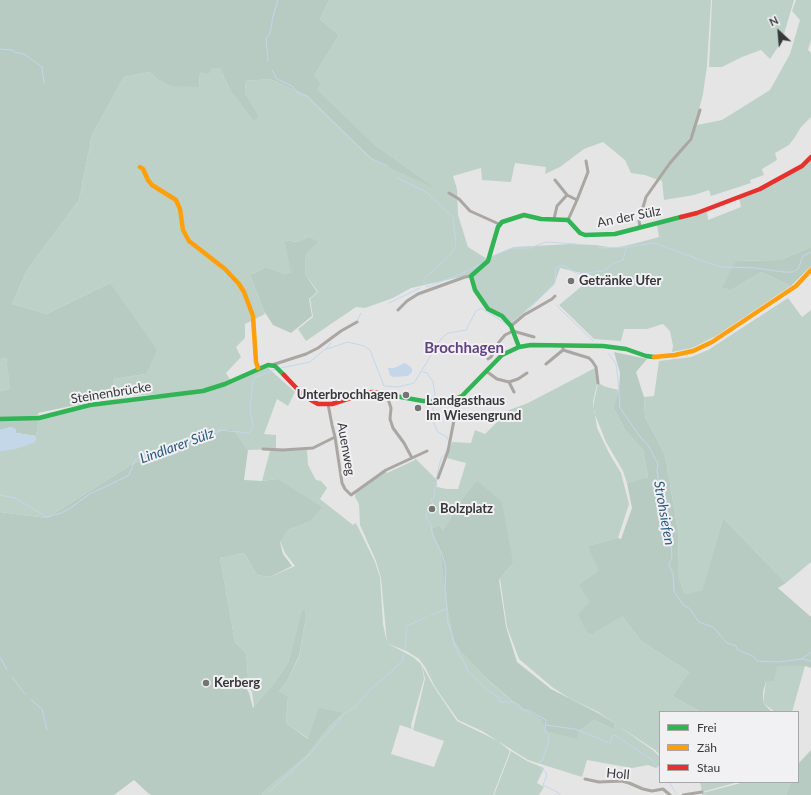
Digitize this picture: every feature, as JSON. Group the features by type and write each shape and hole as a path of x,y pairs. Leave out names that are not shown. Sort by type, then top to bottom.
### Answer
{"main road":[{"name":"An der Sülz","path":"568,220 580,233 586,235 615,234 697,213 760,189 802,166 811,157"},
{"path":"140,167 143,169 152,185 176,200 180,209 183,230 189,241 225,269 239,284 244,292 254,316 256,362 258,368"},
{"path":"519,348 510,326 502,316 484,304 475,290 471,276 488,261 499,224 502,222 524,214 541,219 568,220"},
{"path":"273,365 295,388 309,400 318,404 328,404 372,392 445,402 462,396 502,355 531,345 563,347 614,347 626,349 641,355 658,357 693,351 712,342 796,286 811,270"},
{"name":"Steinenbrücke","path":"0,418 39,418 90,405 203,391 225,384 258,368 273,365"}],"street":[{"path":"640,227 639,221 646,197 670,163 691,139 700,110"},
{"path":"568,220 588,172 586,161"},
{"path":"555,180 567,195 577,200"},
{"path":"449,193 459,199 470,211 499,224"},
{"path":"554,219 557,206 567,195"},
{"path":"398,310 407,301 418,294 471,276"},
{"path":"488,359 491,357 510,326 524,315 555,296"},
{"path":"273,365 306,354 318,348 357,322"},
{"path":"510,326 534,337"},
{"path":"546,364 563,347 589,358 592,361 596,367 598,383"},
{"path":"486,370 497,379 509,382 518,379 527,373"},
{"path":"509,382 514,392"},
{"path":"388,394 391,408 390,419 393,428 404,443 412,458 427,451"},
{"path":"438,478 448,451 453,423 462,396"},
{"name":"Auenweg","path":"328,404 342,483 344,489 351,495 386,470 412,458"},
{"path":"263,449 283,450 313,448 335,437"},
{"name":"Holl","path":"585,780 629,783 652,791 663,789 670,795"},
{"path":"683,795 702,792"}],"green space":[{"path":"0,0 329,0 320,19 339,35 314,76 320,83 317,90 375,145 435,188 374,161 308,96 270,79 246,81 245,93 259,116 254,121 229,88 220,68 212,68 208,74 200,72 199,87 172,86 156,78 150,72 124,77 92,135 79,200 27,270 12,304 47,314 110,283 157,350 146,374 113,379 114,397 38,413 39,418 36,436 16,433 11,427 0,430 0,391 10,389 6,357 0,359"},
{"path":"329,0 711,0 707,66 703,94 693,133 658,180 645,175 631,173 625,160 603,142 584,149 560,167 545,174 546,167 515,163 511,182 482,180 481,168 453,176 457,189 458,215 468,247 487,259 469,275 411,288 393,298 365,308 356,307 306,341 298,329 313,317 310,299 318,292 305,274 306,253 309,237 297,242 284,240 292,272 285,274 266,267 250,275 265,314 245,324 245,338 236,347 241,357 226,373 231,381 267,367 295,392 288,406 277,399 264,434 276,435 276,449 248,450 232,428 181,442 129,466 47,518 0,512 0,450 2,451 35,442 39,418 90,405 194,392 114,397 113,379 146,374 110,283 47,314 12,304 27,270 79,200 92,135 124,77 150,72 156,78 199,87 200,72 212,68 220,68 229,88 259,116 245,93 246,81 270,79 308,96 374,161 432,186 375,145 316,90 314,76 339,35 320,19"},
{"path":"712,0 794,0 782,41 770,59 761,50 722,67 709,67"},
{"path":"796,0 811,0 811,40 808,50 811,53 811,117 801,127 789,145 775,153 777,160 762,169 764,175 750,180 751,183 711,196 709,190 694,195 664,200 662,181 660,180 671,163 692,139 697,125 722,120 770,90 790,54 800,20 792,11"},
{"path":"811,160 811,247 781,260 736,261 733,289 761,272 791,286 716,336 692,348 672,352 673,346 670,331 663,324 647,329 624,329 621,341 594,339 559,305 594,276 560,268 554,285 511,324 489,308 476,289 473,277 492,256 514,247 572,244 615,248 659,237 657,225 707,210 708,220 741,207 739,198 770,186 806,165"},
{"path":"309,237 318,242 306,253 305,274 317,292 309,299 312,316 291,333 273,325 264,311 250,275 266,267 285,274 291,272 284,240 297,242"},
{"path":"811,247 811,266 791,286 761,272 733,289 722,288 736,261 781,260"},
{"path":"788,298 802,317 811,310 811,562 786,583 723,518 702,592 685,594 679,580 678,531 665,455 645,417 644,397 654,396 659,361 691,357 708,350"},
{"path":"614,352 647,359 636,372 644,397 645,417 665,455 678,531 679,580 685,594 702,591 723,518 786,583 778,588 811,617 811,668 805,666 777,666 774,681 766,681 763,692 763,703 771,711 699,711 672,696 689,672 641,641 622,616 592,634 586,631 578,614 590,602 579,585 599,571 587,546 618,538 621,539 632,508 627,483 648,477 643,450 625,430 613,407 619,390 620,373"},
{"path":"6,356 10,389 0,391 0,359"},
{"path":"595,368 597,384 593,402 597,428 621,473 629,504 618,538 587,546 622,616 641,641 689,672 672,696 699,711 659,711 659,754 617,725 659,756 659,766 656,768 648,765 632,768 587,760 582,777 528,760 482,731 458,720 435,687 425,667 419,659 408,652 387,643 381,578 376,561 360,525 359,504 355,497 356,492 385,471 387,473 415,460 415,458 437,480 437,487 458,489 466,463 447,458 452,442 471,443 475,430 485,434 509,410 528,403","holes":["459,504 513,563 500,579 507,627 519,659 552,687 569,698 598,712 614,723 615,730 594,720 579,731 541,720 516,704 487,679 461,652 453,641 440,550 431,529 439,525 443,530"]},
{"path":"598,383 606,387 619,390 613,407 625,430 643,450 648,477 627,483 623,471 606,442 594,412 594,402"},
{"path":"232,428 248,450 244,480 262,481 277,479 322,507 309,522 288,530 280,542 283,554 292,566 270,577 257,575 244,553 220,558 235,642 246,653 248,676 244,684 249,693 253,708 274,683 288,663 302,610 305,610 305,622 299,656 286,683 279,691 288,697 286,723 308,739 319,708 343,713 328,728 307,755 263,792 262,795 152,795 134,780 114,795 0,795 0,512 47,518 129,466 181,442"},
{"path":"307,450 308,465 316,480 321,481 327,488 320,499 353,525 355,523 357,525 375,562 380,577 383,624 387,643 413,657 421,664 424,679 411,725 412,729 400,725 391,754 434,767 444,741 413,730 425,679 422,665 434,687 457,721 498,741 510,751 493,795 262,795 263,792 307,755 328,728 343,713 309,739 286,723 288,698 279,691 286,683 299,657 305,622 305,610 302,611 288,663 254,707 252,692 245,682 248,676 246,653 235,642 220,558 244,553 257,575 270,577 295,566 285,553 280,541 288,530 309,522 277,479 262,481 270,451"},
{"path":"477,481 502,502 513,563 499,580 506,627 517,662 551,689 598,713 614,723 615,730 594,720 579,731 577,739 547,731 541,720 516,704 487,679 461,652 453,640 446,600 440,550 431,529 439,525 443,530 459,504"},
{"path":"777,666 805,666 792,711 774,711 763,703 766,681"},
{"path":"811,750 811,795 786,795 791,783 799,783 799,763"},
{"path":"511,751 527,761 544,768 537,783 544,787 539,795 494,795"},
{"path":"700,783 734,783 702,792"},
{"path":"741,783 791,783 786,795 702,795 702,793"}],"water":[{"path":"405,363 412,368 412,372 408,376 393,377 390,375 388,368 394,368"},
{"path":"11,427 16,429 16,433 36,436 35,442 16,449 0,450 0,430"}],"waterway":[{"path":"268,61 266,38 270,33 278,0"},
{"path":"0,49 13,50 14,52 24,54 42,67 44,83"},
{"path":"272,70 277,79 292,86 298,93 306,96 370,158 388,166"},
{"path":"397,178 426,192 453,217 456,246 448,257 423,280 427,287 463,273 481,264"},
{"path":"493,256 512,248 530,248 546,242 576,244"},
{"name":"Lindlarer Sülz","path":"510,323 527,311 555,283 556,268 562,265 578,274 603,271 614,263 623,260 627,247 655,243 722,267 756,268 784,272 793,272 798,269 803,256 811,252"},
{"path":"598,248 627,247"},
{"path":"389,303 420,288"},
{"name":"Strohsiefen","path":"556,305 593,341"},
{"name":"Lindlarer Sülz","path":"281,368 310,362 324,350 348,342 364,346 370,350 384,386 398,387 414,383 441,339 448,333 466,330 476,311 481,308 508,325"},
{"path":"357,321 361,313"},
{"name":"Lindlarer Sülz","path":"326,349 331,343"},
{"name":"Strohsiefen","path":"608,353 616,364 620,408 641,438 648,445 658,464 657,470 663,516 670,534 672,556 669,565 673,574 674,591 683,605 689,608 699,622 713,627 727,643 736,646 738,650 753,656 757,661 778,662 802,659 811,652"},
{"name":"Lindlarer Sülz","path":"0,495 15,498 47,517 69,509 91,493 129,475 135,460 141,456 186,442 196,436 216,435 219,430 249,433 253,428 250,408 253,381 256,377 276,369"},
{"path":"423,372 427,373 433,382 435,394 433,398"},
{"path":"433,407 434,424 438,432 447,437 449,442"},
{"path":"437,475 441,458 445,455 447,449"},
{"path":"436,481 437,484 434,492 435,496 431,500 433,503 426,514 446,568 445,585 448,623 455,647 466,666 466,669 486,689 499,698 500,702 507,701 509,703 511,701 519,705 522,710 528,710 546,720 545,731 549,736 548,743 540,763"},
{"path":"431,615 447,609"},
{"path":"405,649 407,626 426,617"},
{"path":"268,793 308,756 344,714 355,707 372,688 403,660 403,655"},
{"path":"0,657 7,670"},
{"name":"Strohsiefen","path":"802,659 811,661"},
{"path":"12,677 25,694"},
{"path":"30,699 42,709 47,730"},
{"path":"545,725 575,729 610,743 612,736 615,735 652,760 659,769"},
{"path":"540,768 545,771 547,775 543,785 559,793 560,795"},
{"path":"670,783 676,793"}],"traffic: fast":[{"path":"519,347 511,326 502,316 488,309 475,290 471,276 488,261 498,227 502,222 524,215 541,219 568,220 580,233 585,235 615,234 681,217"},
{"path":"379,393 423,401 450,401 462,396 502,355 519,347 531,345 603,346 626,349 646,356 654,357"},
{"path":"0,419 39,418 90,405 203,391 225,384 268,365 275,366 284,375"}],"traffic: slow":[{"path":"140,167 143,169 152,185 176,200 180,209 183,230 189,241 225,269 239,284 244,292 253,316 256,362 258,368"},
{"path":"654,357 675,355 693,351 712,342 796,286 811,270"}],"traffic: jam":[{"path":"681,217 697,213 760,189 802,166 811,157"},
{"path":"284,375 304,396 318,404 332,404 363,394 372,392 379,393"}],"place":[{"name":"Getränke Ufer","path":"571,281"},
{"name":"Unterbrochhagen","path":"406,395"},
{"name":"Landgasthaus Im Wiesengrund","path":"418,408"},
{"name":"Bolzplatz","path":"432,509"},
{"name":"Kerberg","path":"206,683"}],"district":[{"name":"Brochhagen","path":"464,348"}]}
